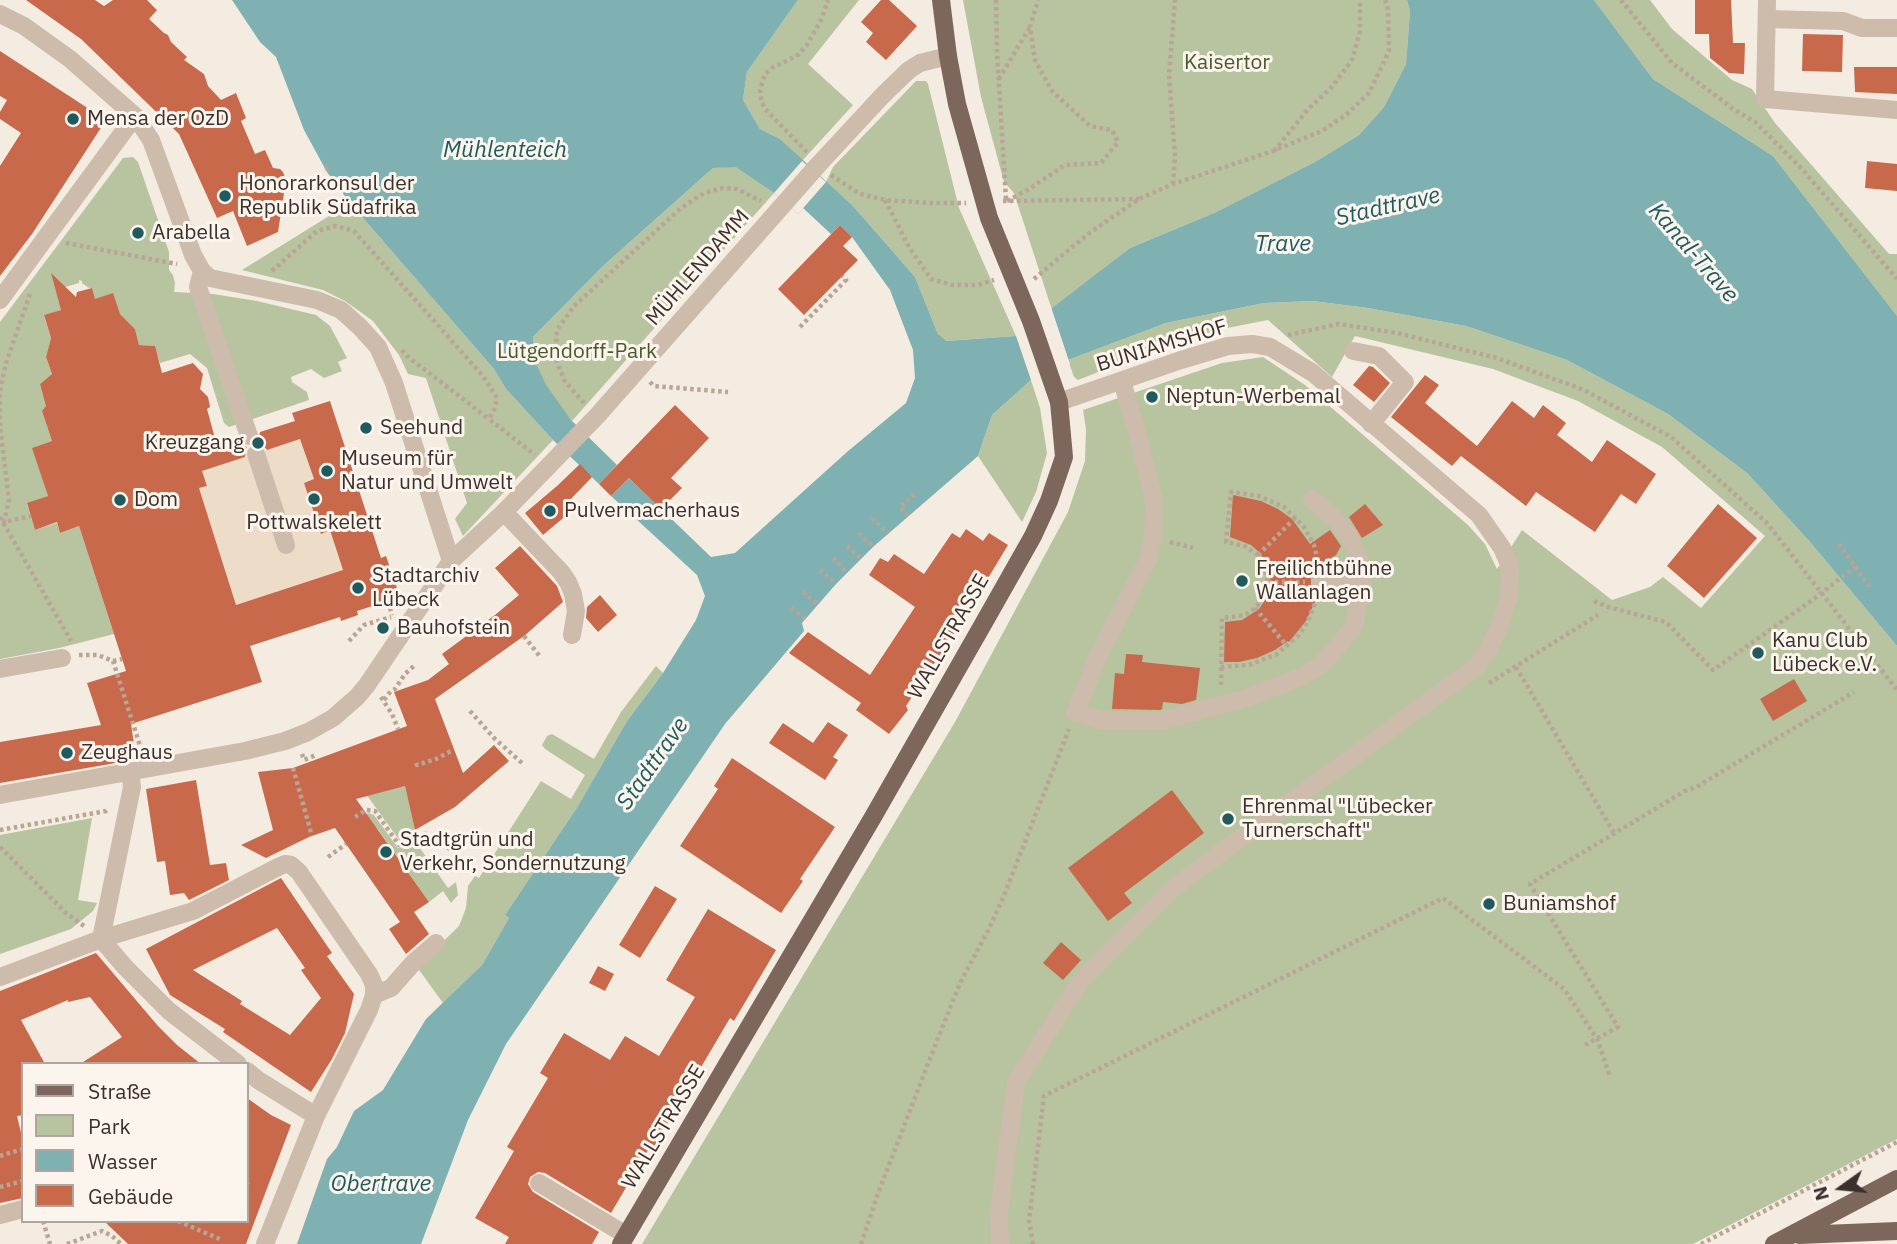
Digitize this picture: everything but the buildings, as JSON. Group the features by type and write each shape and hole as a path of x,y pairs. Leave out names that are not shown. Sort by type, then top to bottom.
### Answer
{"main road":[{"name":"WALLSTRASSE","path":"624,1239 873,817 1032,536 1049,501 1064,457 1059,402 1031,321 989,218 957,104 941,0"},
{"path":"1774,1244 1897,1179"},
{"path":"1863,1196 1897,1196"},
{"path":"1792,1235 1897,1231"},
{"path":"1855,1232 1876,1244"}],"street":[{"path":"1767,0 1765,99 1897,110"},
{"path":"0,14 24,26 70,59 135,116 151,140 193,255 202,271 210,278 317,300 341,310 378,347 394,383 451,561"},
{"path":"1767,19 1843,21 1862,28 1897,28"},
{"name":"MÜHLENDAMM","path":"0,795 136,776 245,751 285,741 333,718 367,685 451,561 504,512 591,422 816,167 909,70 920,63 948,55"},
{"path":"0,300 135,116"},
{"path":"202,271 198,287 249,436"},
{"name":"BUNIAMSHOF","path":"1000,1244 999,1213 1016,1082 1080,982 1177,885 1477,666 1502,622 1509,596 1510,566 1502,548 1479,515 1313,373 1270,347 1252,344 1228,346 1059,402"},
{"path":"1353,351 1379,356 1405,382 1371,424"},
{"path":"1122,381 1154,502 1153,536 1148,560 1097,659 1075,713 1100,720 1161,721 1243,699 1298,678 1321,665 1354,626 1362,581 1359,561 1350,538 1337,521 1312,499"},
{"path":"256,454 286,545"},
{"path":"504,512 568,582 576,611 572,635"},
{"path":"1321,582 1362,581"},
{"path":"0,669 62,659"},
{"path":"101,939 136,776"},
{"path":"0,977 101,939 192,911 285,864 299,872 369,974 374,995 316,1116 265,1244"},
{"path":"101,939 169,1011 235,1062"},
{"path":"374,995 391,988 414,962 436,943"},
{"path":"248,1072 316,1116"},
{"path":"539,1183 624,1239"},
{"path":"0,1215 21,1210"}],"path":[{"path":"828,0 822,18 807,45 798,55 765,74 760,90 765,109 816,167 860,194 885,200 966,203"},
{"path":"996,0 1006,201"},
{"path":"998,80 1030,27 1038,0"},
{"path":"1173,184 1175,157 1169,75 1175,0"},
{"path":"1273,151 1309,108 1331,88 1352,60 1360,31 1360,0"},
{"path":"1034,280 1088,234 1139,199 1173,184 1273,151 1322,131 1347,114 1369,93 1389,51 1388,9 1385,0"},
{"path":"1621,0 1672,63 1755,122 1802,169 1897,279"},
{"path":"1006,201 1065,165 1101,163 1118,142 1112,130 1090,126 1052,91 1035,60 1030,27"},
{"path":"591,422 580,400 564,380 555,357 557,330 574,306 681,208 704,193 723,188 737,189 782,206"},
{"path":"1006,201 1139,199"},
{"path":"885,200 909,247 931,279 952,285 977,285 998,278"},
{"path":"265,288 270,274 317,231 336,226 354,231 482,376 497,398 489,419 547,467"},
{"path":"50,235 61,242 171,262 202,271"},
{"path":"800,327 846,280 842,276"},
{"path":"15,281 30,293 6,363 0,391 0,427 9,500 2,520 79,656 98,655 113,661 122,659"},
{"path":"1278,337 1339,324 1397,333 1497,358 1584,390 1671,438 1767,523 1897,690"},
{"path":"654,386 728,392"},
{"path":"1231,492 1271,500 1304,527 1314,545 1319,566 1321,582 1315,603 1307,623 1277,654 1249,665 1221,667 1222,618 1240,617 1255,608 1264,596 1268,582 1258,555 1245,546 1226,542 1231,492"},
{"path":"908,516 900,507 915,494"},
{"path":"2,520 31,516"},
{"path":"873,518 888,534"},
{"path":"1258,555 1295,518"},
{"path":"859,533 873,547"},
{"path":"1839,544 1871,589"},
{"path":"847,546 861,559"},
{"path":"833,558 848,573"},
{"path":"1594,601 1666,622 1713,670 1855,567"},
{"path":"820,570 836,584"},
{"path":"1268,582 1321,582"},
{"path":"803,592 818,605"},
{"path":"791,608 805,620"},
{"path":"1255,608 1287,646"},
{"path":"1485,686 1598,615"},
{"path":"349,641 364,625 380,620"},
{"path":"524,636 541,659"},
{"path":"0,830 106,811 136,776 138,740 113,661"},
{"path":"384,700 416,664"},
{"path":"1516,667 1614,833"},
{"path":"367,685 384,700 398,729"},
{"path":"1585,1045 1618,1027 1530,884 1854,692"},
{"path":"470,711 495,739 522,763"},
{"path":"861,1244 938,1038 961,981 1003,898 1075,713"},
{"path":"130,743 138,740"},
{"path":"300,750 304,760 317,756"},
{"path":"416,763 417,765 436,759 453,750"},
{"path":"293,768 312,835"},
{"path":"355,817 366,810 375,811 399,845 422,834 428,834 457,854"},
{"path":"328,857 346,844"},
{"path":"0,847 66,913 101,939"},
{"path":"1033,1244 1029,1221 1044,1096 1443,898 1564,989 1597,1039 1610,1076"},
{"path":"1701,1244 1897,1142"},
{"path":"0,1156 21,1150"},
{"path":"0,1187 21,1182"},
{"path":"44,1223 50,1244"},
{"path":"183,1223 222,1240"},
{"path":"67,1244 102,1231 121,1244"}],"green space":[{"path":"798,0 859,0 808,64 853,105 802,161 780,139 760,129 743,100 747,72"},
{"name":"Kaisertor","path":"963,0 1407,0 1410,11 1406,64 1384,107 1359,135 1315,162 1214,213 1130,248 1052,310 1014,193 1004,182 981,97"},
{"path":"1594,0 1650,0 1672,29 1732,80 1752,89 1775,123 1889,254 1897,254 1897,316 1773,156 1653,79"},
{"path":"916,81 926,81 928,84 959,208 1016,336 945,341 938,334 915,277 854,207 826,182 833,167"},
{"path":"133,157 138,162 169,252 169,270 175,283 174,292 213,294 257,301 316,315 330,326 347,358 338,362 342,371 324,378 311,369 291,377 292,382 307,392 309,400 229,427 224,423 207,368 190,354 160,363 154,346 139,345 135,329 120,314 93,300 92,288 79,280 79,283 65,287 58,300 63,309 44,316 51,338 46,357 52,374 40,384 47,407 42,411 52,441 33,448 48,496 27,504 35,530 57,523 60,533 79,526 114,634 0,659 0,322 123,158"},
{"name":"Lütgendorff-Park","path":"736,166 774,193 572,421 545,385 533,357 533,337 603,266 713,168"},
{"name":"Lütgendorff-Park","path":"350,203 494,369 506,389 553,440 463,536 455,519 467,503 426,378 408,374 399,355 373,321 345,301 323,290 242,270"},
{"path":"1313,301 1466,326 1567,360 1668,414 1747,473 1810,542 1897,646 1897,1139 1693,1244 642,1244 955,722 1068,512 1085,461 1086,429 1083,410 1222,363 1263,357 1305,385 1468,525 1485,544 1497,569 1522,530 1612,600 1650,587 1663,577 1701,608 1765,536 1662,447 1578,401 1493,369 1355,336 1332,377 1268,320 1173,343 1078,380 1074,377 1068,360 1166,323 1264,303"},
{"path":"1031,380 1040,408 1047,453 1036,492 1022,522 978,456 992,415"},
{"path":"656,666 663,673 627,721 578,806 505,915 509,918 482,965 443,1003 417,967 459,926 466,908 468,886 475,876 479,878 541,781 571,799 585,775 545,749 542,745 547,736 552,734 594,759 621,712"},
{"path":"405,786 416,833 400,841 366,794 347,793"},
{"path":"368,813 374,815 398,848 415,841 448,888 456,882 458,895 451,903 443,891 429,902 377,828 356,821"},
{"path":"92,818 78,900 97,903 93,911 71,929 0,954 0,835"}],"shaded area":[{"path":"300,439 314,480 304,483 321,533 330,530 343,570 236,605 199,488 207,486 202,471"}],"water":[{"path":"232,0 798,0 747,72 743,100 760,129 780,139 854,207 915,277 938,334 946,341 1016,336 1130,248 1214,213 1315,162 1359,135 1384,107 1406,64 1410,11 1407,0 1594,0 1653,79 1773,156 1897,316 1897,646 1810,542 1747,473 1668,414 1567,360 1466,326 1313,301 1264,303 1166,323 1068,360 1031,380 992,415 978,456 873,547 802,623 804,631 725,724 506,1044 468,1120 421,1244 297,1244 327,1159 337,1147 354,1111 383,1090 426,1019 482,965 509,918 505,915 578,806 627,721 663,673 696,620 705,596 697,575 611,496 629,478 711,557 735,553 906,403 915,378 913,350 890,290 852,237 840,225 831,234 803,208 798,214 774,193 736,167 713,168 603,266 533,337 533,357 546,385 572,421 617,465 599,484 506,389 494,369 350,203 327,172 304,130 276,57 260,42"}],"pier":[{"path":"802,161 826,182 798,214 774,193"},
{"path":"1051,307 1070,364 1032,383 1015,333"}],"place":[{"name":"Mensa der OzD","path":"73,119"},
{"name":"Honorarkonsul der Republik Südafrika","path":"225,196"},
{"name":"Arabella","path":"138,233"},
{"name":"Neptun-Werbemal","path":"1152,397"},
{"name":"Seehund","path":"366,428"},
{"name":"Kreuzgang","path":"258,443"},
{"name":"Museum für Natur und Umwelt","path":"327,471"},
{"name":"Pottwalskelett","path":"314,499"},
{"name":"Dom","path":"120,500"},
{"name":"Pulvermacherhaus","path":"550,511"},
{"name":"Freilichtbühne Wallanlagen","path":"1242,581"},
{"name":"Stadtarchiv Lübeck","path":"358,588"},
{"name":"Bauhofstein","path":"383,628"},
{"name":"Kanu Club Lübeck e.V.","path":"1758,653"},
{"name":"Zeughaus","path":"67,753"},
{"name":"Ehrenmal \"Lübecker Turnerschaft\"","path":"1228,819"},
{"name":"Stadtgrün und Verkehr, Sondernutzung","path":"386,852"},
{"name":"Buniamshof","path":"1489,904"}],"water label":[{"name":"Mühlenteich","path":"505,150"},
{"name":"Stadttrave","path":"1388,207"},
{"name":"Trave","path":"1283,244"},
{"name":"Kanal-Trave","path":"1693,253"},
{"name":"Stadttrave","path":"653,764"},
{"name":"Obertrave","path":"381,1184"}]}
